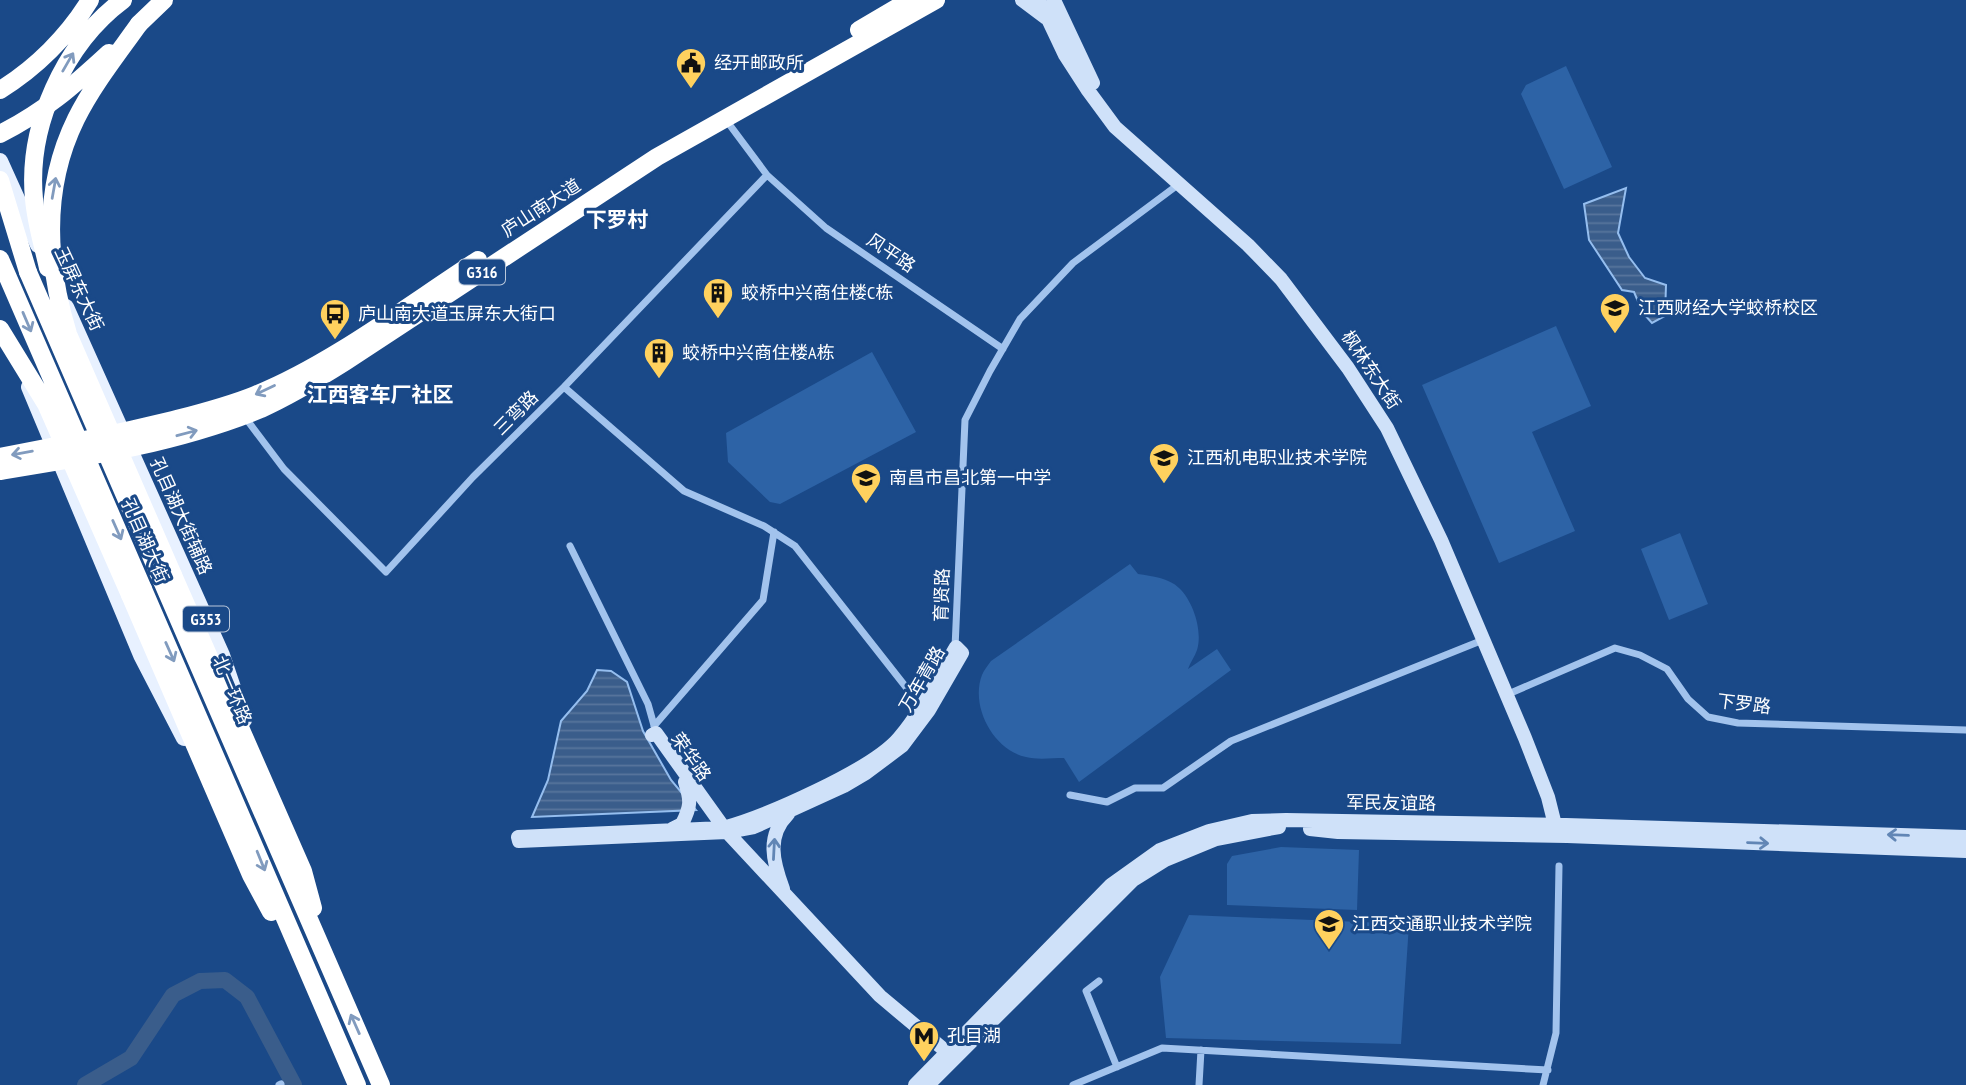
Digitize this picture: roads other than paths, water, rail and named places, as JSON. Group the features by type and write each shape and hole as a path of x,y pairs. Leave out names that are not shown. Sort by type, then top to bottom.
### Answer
{"highway":[{"path":"0,90 32,68 60,40 90,0"},
{"path":"48,268 34,197 36,149 51,93 69,57 88,33 123,0"},
{"path":"0,134 32,118 66,93 164,0"},
{"name":"庐山南大道","path":"127,440 255,395 290,378 353,342 628,163 910,0"},
{"name":"庐山南大道","path":"0,471 57,454 243,416 296,391 345,362 657,157 936,0"},
{"path":"139,24 76,118 58,161 50,210 51,257 59,306 168,578 276,811"},
{"path":"0,180 28,272"},
{"path":"0,207 28,272"},
{"name":"孔目湖大街","path":"0,259 136,592 318,994"},
{"name":"北一环路","path":"28,272 168,578 381,1085"},
{"path":"0,329 46,404 136,592 251,875 318,994 357,1085"},
{"name":"庐山南大道","path":"0,457 57,454"},
{"name":"G353","path":"276,811 303,871 328,962"}],"main road":[{"name":"玉屏东大街","path":"0,161 127,440"},
{"path":"0,317 141,655 224,814"},
{"name":"孔目湖大街辅路","path":"127,440 222,655 276,811"}],"street":[{"path":"1022,0 1049,21"},
{"name":"枫林东大街","path":"1039,0 1065,55 1115,127 1248,245 1281,279 1348,368 1387,428 1441,540 1561,830"},
{"name":"枫林东大街","path":"1054,0 1090,80 1119,122 1277,265 1356,365 1392,426 1513,692 1557,797 1561,830"},
{"path":"1066,0 1068,31"},
{"path":"725,119 767,175"},
{"name":"风平路","path":"767,175 826,228 1003,349"},
{"name":"三弯路","path":"243,416 284,469 386,572 473,477 564,387 767,175"},
{"name":"育贤路","path":"564,387 684,491 774,532 795,546 909,691 956,648 965,421 1003,349 1020,319 1073,263 1179,184"},
{"path":"655,729 763,600 774,532"},
{"path":"570,546 648,704 655,729"},
{"path":"1070,795 1107,802 1135,788 1164,788 1231,741 1483,640"},
{"name":"万年青路","path":"793,809 754,827 722,830 519,841 518,837 722,830 750,820 863,766 897,740 922,706 956,648 962,653 929,710 902,746 866,773 793,809"},
{"name":"下罗路","path":"1513,692 1615,648 1640,655 1667,669 1688,699 1708,717 1738,723 1966,730"},
{"name":"荣华路","path":"949,1058 877,1000 722,830 652,735 655,729 722,830 880,996 949,1058"},
{"path":"667,831 682,824 687,814 691,799 684,780"},
{"path":"784,893 773,862 772,846 780,821 793,809"},
{"name":"军民友谊路","path":"928,1085 949,1058 1111,885 1160,850 1209,831 1252,821 1561,830 1966,851"},
{"name":"军民友谊路","path":"1561,830 1966,837"},
{"path":"1543,1085 1556,1033 1559,866"},
{"path":"1098,981 1086,991 1117,1067"},
{"path":"1073,1085 1162,1048 1548,1070"},
{"path":"1199,1085 1201,1050"},
{"name":"军民友谊路","path":"915,1085 949,1058"}],"waterway":[{"path":"85,1085 131,1058 173,995 200,981 225,980 247,997 294,1085"}],"place":[{"name":"经开邮政所","path":"691,90"},
{"name":"蛟桥中兴商住楼C栋","path":"718,320"},
{"name":"江西财经大学蛟桥校区","path":"1615,335"},
{"name":"庐山南大道玉屏东大街口","path":"335,341"},
{"name":"蛟桥中兴商住楼A栋","path":"659,380"},
{"name":"江西机电职业技术学院","path":"1164,485"},
{"name":"南昌市昌北第一中学","path":"866,505"},
{"name":"江西交通职业技术学院","path":"1329,951"},
{"name":"孔目湖","path":"924,1063"}],"district":[{"name":"下罗村","path":"617,220"},
{"name":"江西客车厂社区","path":"380,395"}]}
